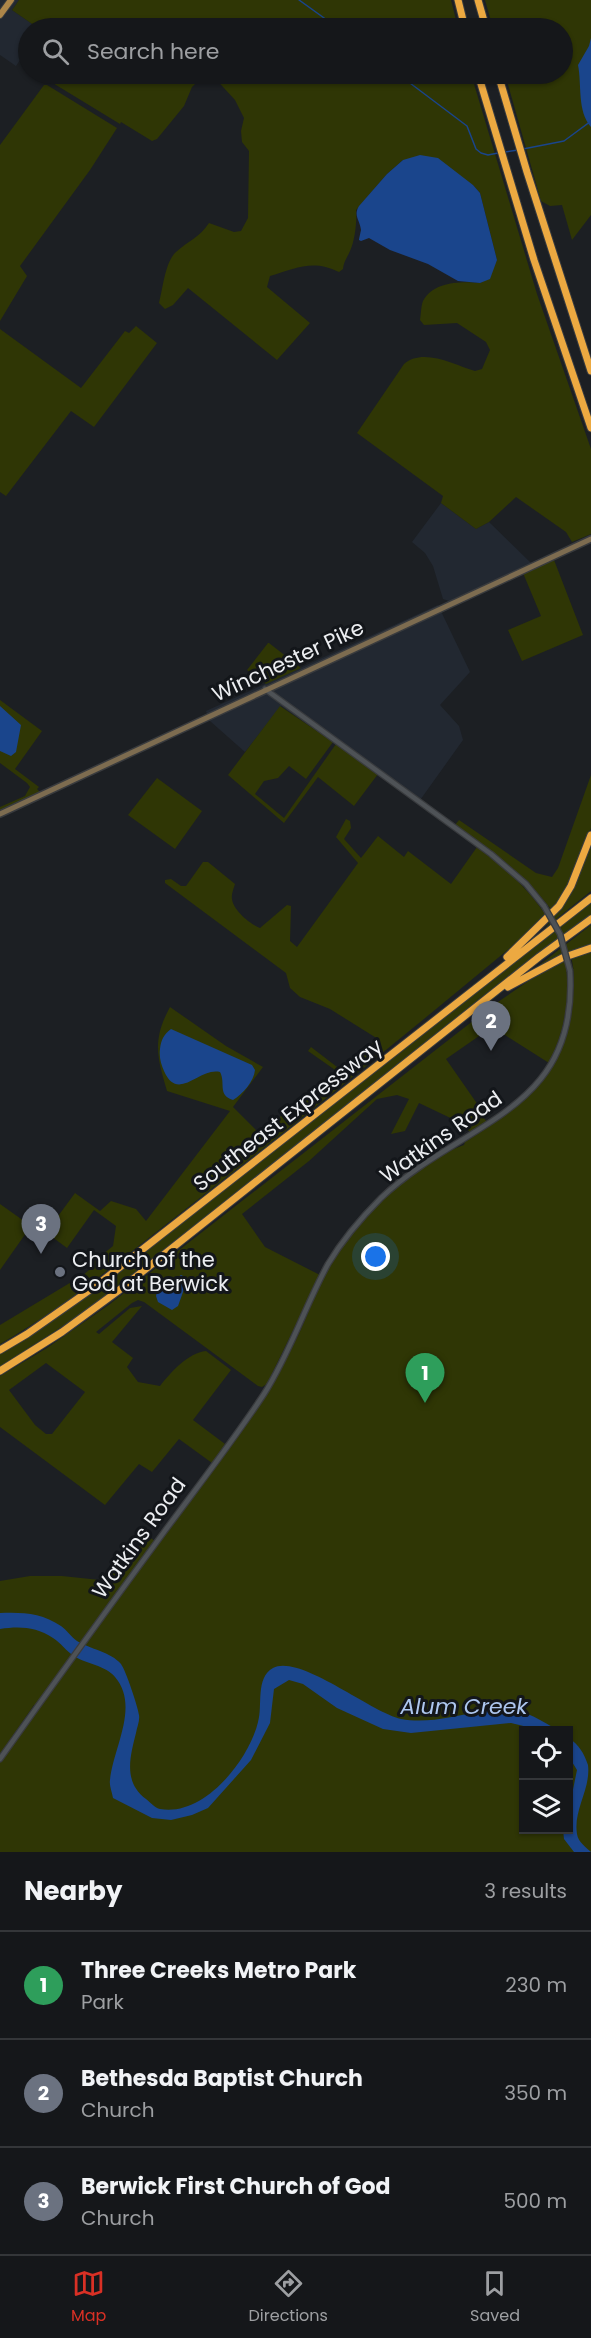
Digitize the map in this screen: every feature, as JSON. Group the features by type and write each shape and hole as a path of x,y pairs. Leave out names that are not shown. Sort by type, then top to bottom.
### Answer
{"highway":[{"path":"458,0 462,18"},
{"path":"478,0 483,18"},
{"path":"481,84 551,314 591,428"},
{"path":"501,84 591,371"},
{"path":"579,337 591,364"},
{"path":"465,997 559,906 571,886 591,836"},
{"name":"Southeast Expressway","path":"0,1350 88,1292 591,898"},
{"name":"Southeast Expressway","path":"0,1371 62,1332 110,1297 591,919"},
{"path":"493,995 562,958 591,948"}],"main road":[{"path":"0,15 11,0"},
{"name":"Winchester Pike","path":"0,814 591,539"}],"street":[{"name":"Watkins Road","path":"0,1759 265,1392 328,1265 354,1227 399,1183 509,1110 532,1090 545,1074 559,1048 567,1023 571,998 570,970 560,934 544,906 526,884 491,854 265,689"}],"shaded area":[{"path":"0,0 19,0 12,10 24,18 18,18 18,63 16,66 0,55"},
{"path":"441,503 476,529 489,522 531,563 449,601 443,599 433,566 425,553 412,542"},
{"path":"438,605 470,672 440,705 459,726 463,740 418,803 281,706 245,752 210,721 206,711"}],"green space":[{"path":"19,0 451,0 456,18 24,18 12,10"},
{"path":"485,0 591,0 591,215 572,240 562,205 550,206 541,201 508,84 573,84 573,18 490,18"},
{"path":"54,84 195,84 184,106 157,139 152,141 121,122 120,124"},
{"path":"220,84 474,84 537,294 591,449 591,534 572,542 566,532 516,497 489,522 476,529 441,503 443,496 357,433 404,364 412,359 430,357 475,371 482,369 490,350 486,342 457,323 424,325 420,320 423,301 434,289 449,284 481,283 497,260 480,193 473,185 403,160 387,174 356,210 352,247 343,269 339,272 313,265 270,276 267,287 310,323 277,360 188,288 173,305 165,309 159,303 167,269 176,252 209,223 234,232 241,231 248,218 249,151 242,142 241,131 244,118 235,100"},
{"path":"44,85 117,128 90,170 20,266 27,276 0,321 0,145"},
{"path":"136,326 157,343 94,427 71,411 6,496 0,492 0,329 81,388 125,331 129,333"},
{"path":"554,560 583,635 522,661 508,630 541,616 523,573"},
{"path":"268,643 301,668 266,684 247,670"},
{"path":"0,700 42,731 15,769 39,787 37,789 40,792 0,811 0,807 25,796 30,787 0,763"},
{"path":"280,706 333,742 306,779 289,766 278,778 264,781 255,794 284,818 336,744 378,774 354,806 318,777 284,823 228,775"},
{"path":"591,775 591,828 571,879 554,909 443,1004 119,1262 73,1297 0,1344 0,1325 83,1275 94,1266 92,1263 113,1246 116,1226 94,1210 67,1248 44,1231 53,1223 75,1193 100,1211 111,1201 136,1209 146,1221 230,1111 167,1091 158,1049 161,1029 170,1007 226,1046 263,1067 233,1107 259,1133 338,1072 308,1051 311,1047 341,1070 378,1039 330,1009 300,997 290,988 286,973 165,883 165,880 171,879 181,886 186,886 203,862 208,862 235,884 232,899 235,908 256,926 260,928 287,905 291,906 290,941 297,947 358,863 336,837 346,819 350,821 351,828 344,839 361,858 378,836 404,857 408,851 451,884 477,847 513,876 543,911 550,908 518,873 455,825 459,820 536,873 552,877 558,868"},
{"path":"157,778 202,811 175,849 128,815"},
{"path":"591,840 591,891 545,928 556,914"},
{"path":"591,902 591,915 83,1313 0,1367 0,1354 95,1291"},
{"path":"591,925 591,945 539,969 538,966"},
{"path":"591,951 591,1852 0,1852 0,1762 39,1709 34,1705 0,1754 0,1581 30,1576 62,1576 100,1580 127,1550 144,1545 149,1537 155,1541 119,1590 122,1593 279,1370 298,1335 326,1272 351,1235 385,1198 405,1181 445,1153 464,1145 523,1100 552,1066 563,1046 570,1024 574,983 571,957"},
{"path":"565,960 567,1000 563,1026 549,1063 492,1027 446,1059 485,1115 483,1117 487,1122 471,1133 461,1123 419,1103 405,1131 391,1134 409,1099 397,1095 377,1099 309,1161 242,1214 265,1247 320,1275 267,1384 262,1387 258,1386 144,1302 138,1300 96,1332 99,1334 130,1308 142,1306 112,1342 133,1358 127,1367 138,1382 160,1386 186,1359 206,1351 231,1370 193,1420 225,1444 212,1463 179,1439 152,1472 139,1464 105,1505 0,1427 0,1376 47,1348 110,1304 492,1006","holes":["46,1363 85,1392 52,1434 46,1434 35,1425 9,1390"]},
{"path":"0,1204 31,1226 0,1270"}],"water":[{"path":"591,38 591,127 582,106 578,65"},
{"path":"420,155 438,158 480,193 497,260 490,279 480,283 458,281 428,264 390,250 369,238 359,240 361,230 357,213 359,206 387,174 403,160"},
{"path":"0,706 21,725 16,752 11,756 0,751"},
{"path":"171,1029 252,1065 255,1070 247,1087 233,1100 223,1092 220,1072 204,1074 182,1084 176,1084 170,1080 162,1066 160,1052 163,1038"},
{"path":"181,1275 187,1281 178,1306 172,1310 158,1302 157,1292"},
{"path":"0,1613 24,1613 47,1618 61,1626 77,1641 112,1656 121,1664 132,1689 139,1715 130,1760 131,1777 139,1792 160,1809 176,1809 193,1804 222,1783 235,1768 253,1737 258,1722 264,1678 273,1668 285,1666 300,1669 401,1719 431,1720 505,1708 528,1714 550,1726 523,1726 511,1723 411,1733 383,1729 337,1708 303,1684 289,1680 274,1689 270,1723 251,1760 208,1808 171,1820 152,1818 113,1798 110,1780 125,1714 122,1688 115,1677 106,1670 74,1656 47,1634 21,1628 0,1629"},
{"path":"573,1741 581,1750 588,1765 587,1783 576,1825 579,1840 591,1852 574,1852 564,1839 563,1834 573,1834 573,1790 577,1770 573,1764"}],"waterway":[{"path":"299,0 324,18"},
{"path":"411,84 467,126 476,149 481,153 488,155 498,153"},
{"path":"523,149 564,141 591,121"},
{"path":"505,152 518,150"}],"place":[{"name":"Bethesda Baptist Church","path":"491,1051"},
{"name":"Berwick First Church of God","path":"41,1254"},
{"name":"Church of the God at Berwick","path":"60,1272"},
{"name":"Three Creeks Metro Park","path":"425,1403"}],"water label":[{"name":"Alum Creek","path":"464,1706"}]}
